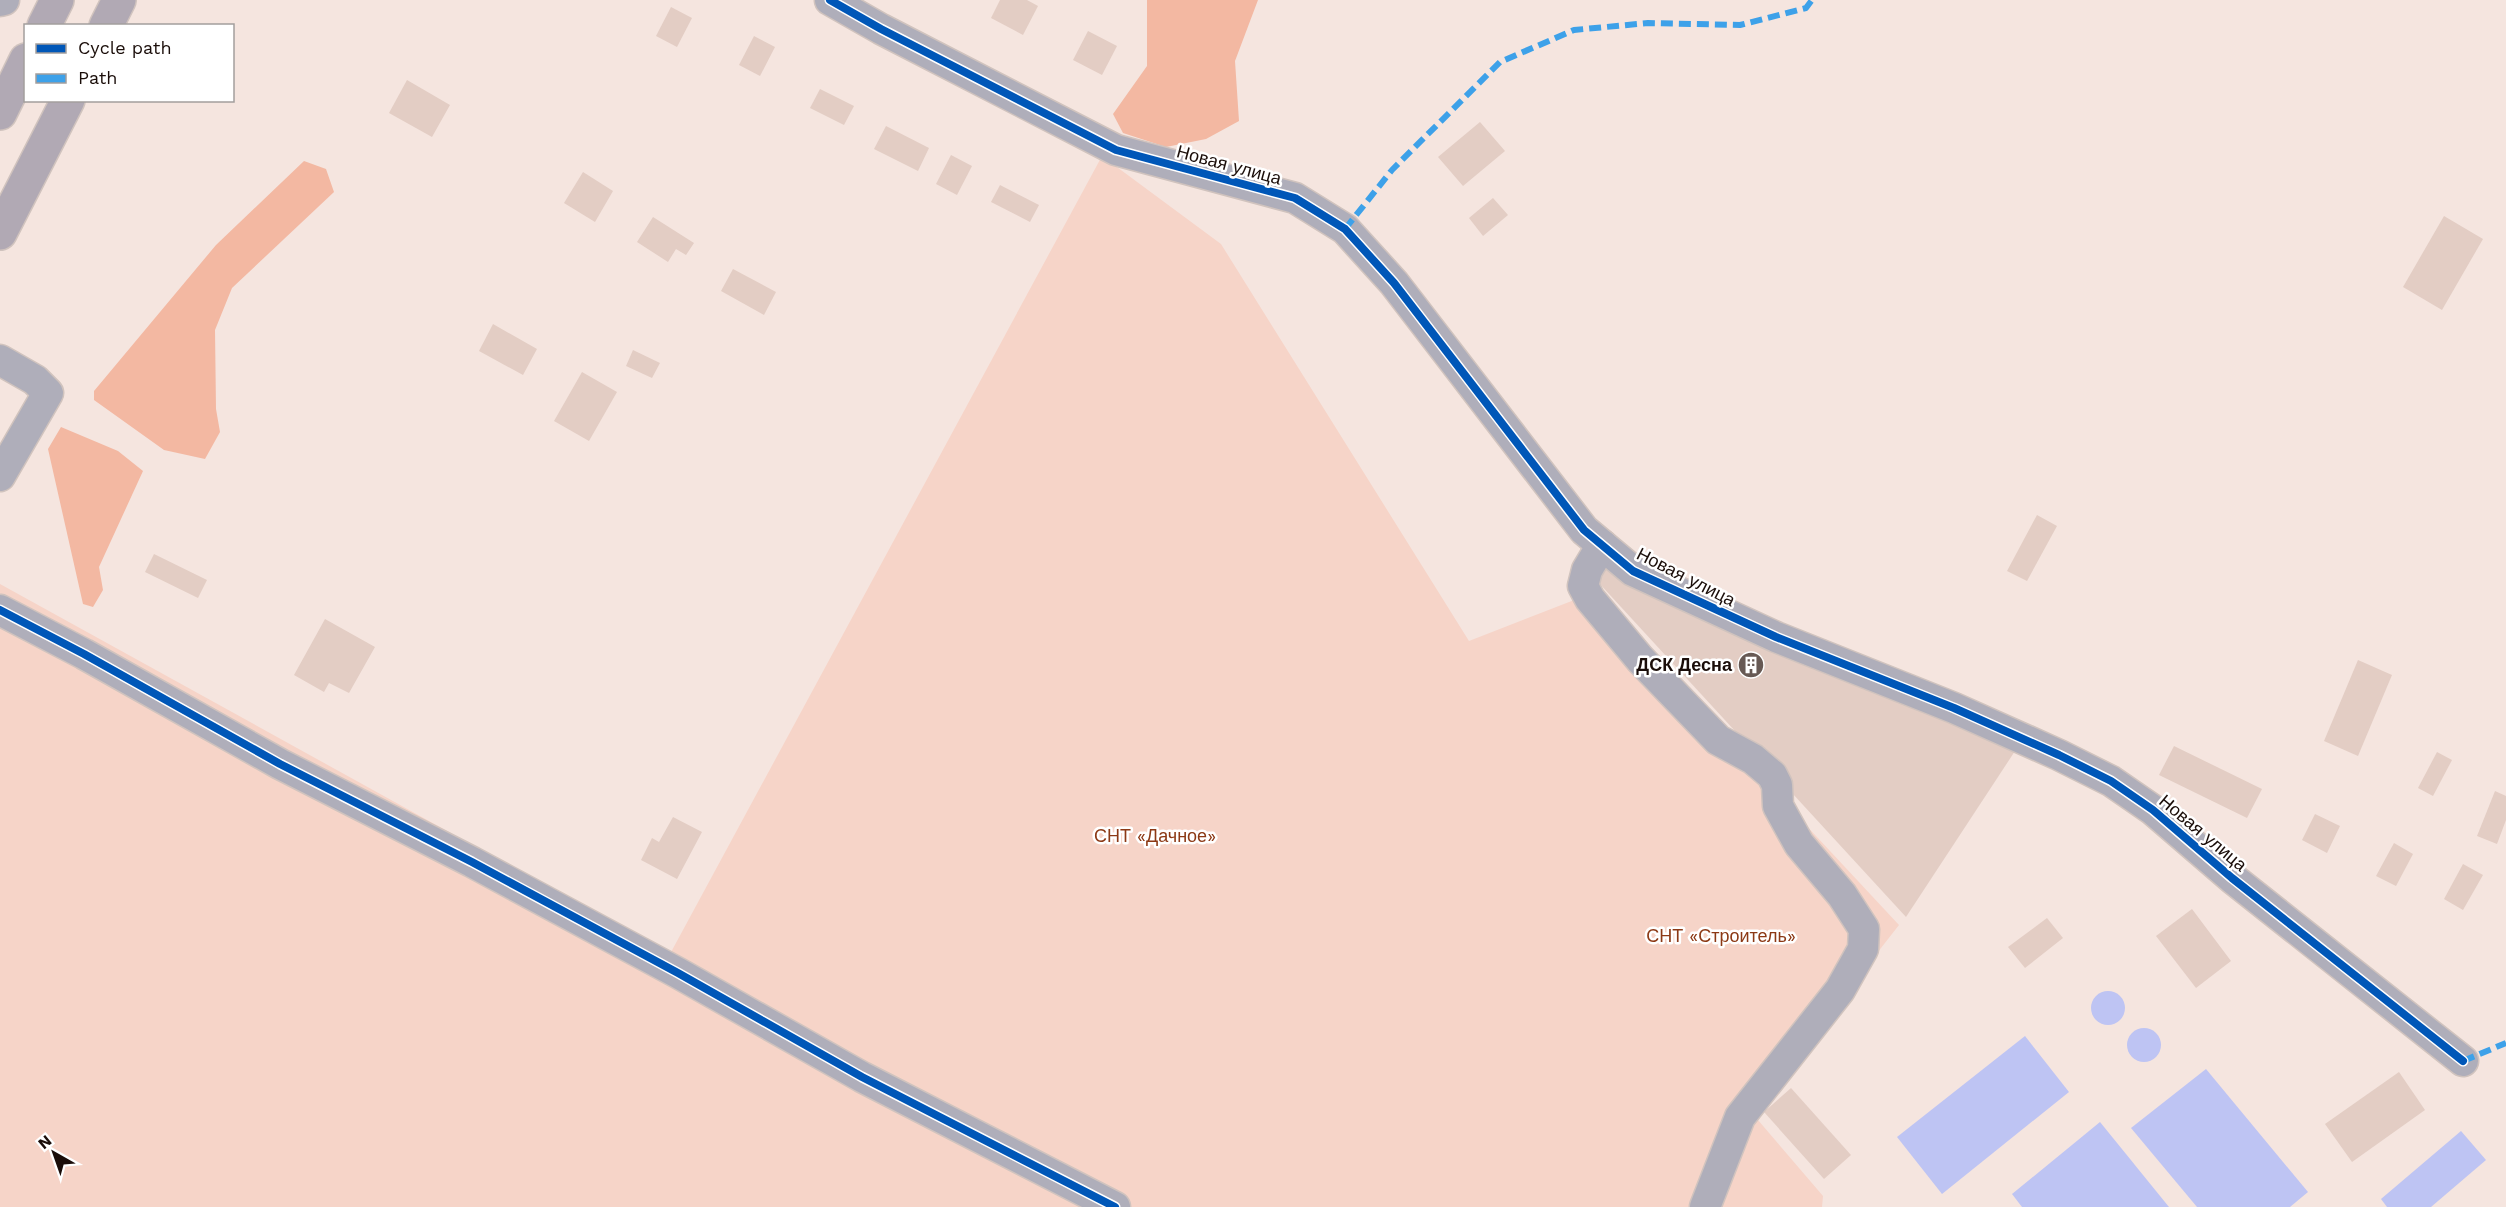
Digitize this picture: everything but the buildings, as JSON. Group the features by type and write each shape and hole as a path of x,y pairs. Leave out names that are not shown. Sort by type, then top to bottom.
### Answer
{"highway":[{"path":"45,24 57,0"},
{"path":"107,24 119,0"},
{"path":"0,114 24,64"},
{"path":"0,234 67,102"}],"street":[{"name":"Новая улица","path":"830,0 881,29 1116,150 1295,198 1345,229 1394,283 1584,530 1633,571 1776,638 1954,708 2059,755 2111,782 2153,810 2232,878 2463,1061"},
{"path":"0,360 35,380 48,393 0,476"},
{"path":"1602,545 1587,570 1583,586 1590,599 1640,659 1718,740 1753,759 1772,775 1777,785 1779,806 1799,844 1842,895 1863,929 1863,949 1839,990 1740,1117 1733,1140 1705,1207"},
{"path":"0,610 84,654 280,764 472,862 678,973 862,1077 1115,1207"}],"green space":[{"name":"СНТ «Дачное»","path":"1102,156 1221,244 1469,641 1600,590 1694,705 1899,925 1752,1113 1823,1196 1822,1207 0,1207 0,584 670,954"}],"shaded area":[{"path":"1147,0 1258,0 1235,61 1239,121 1206,139 1166,147 1123,133 1113,114 1147,66"},
{"path":"304,161 326,169 334,192 232,288 215,330 216,409 220,432 205,459 164,450 94,400 94,391 216,245"},
{"path":"61,427 118,451 143,471 99,567 103,590 93,607 83,604 48,449"}],"water":[{"path":"2108,991 2120,996 2125,1008 2120,1020 2108,1025 2096,1020 2091,1008 2096,996"},
{"path":"2144,1028 2156,1033 2161,1045 2156,1057 2144,1062 2132,1057 2127,1045 2132,1033"},
{"path":"2025,1036 2069,1092 1942,1194 1897,1137"},
{"path":"2206,1069 2308,1192 2290,1207 2197,1207 2131,1128"},
{"path":"2100,1122 2169,1207 2022,1207 2012,1194"},
{"path":"2461,1131 2486,1160 2431,1207 2387,1207 2381,1199"}],"marked path":[{"path":"1345,229 1392,170 1500,62 1574,30 1648,23 1740,25 1806,8 1812,0"},
{"path":"2463,1061 2506,1043"}],"cycle path":[{"path":"830,0 881,29 1116,150 1295,198 1345,229 1394,283 1584,530 1633,571 1776,637 1954,708 2111,781 2153,810 2232,878 2463,1061"},
{"path":"0,610 84,654 280,764 472,862 678,973 862,1077 1115,1207"}],"place":[{"name":"ДСК Десна","path":"1751,665"}],"park label":[{"name":"СНТ «Строитель»","path":"1721,936"}]}
